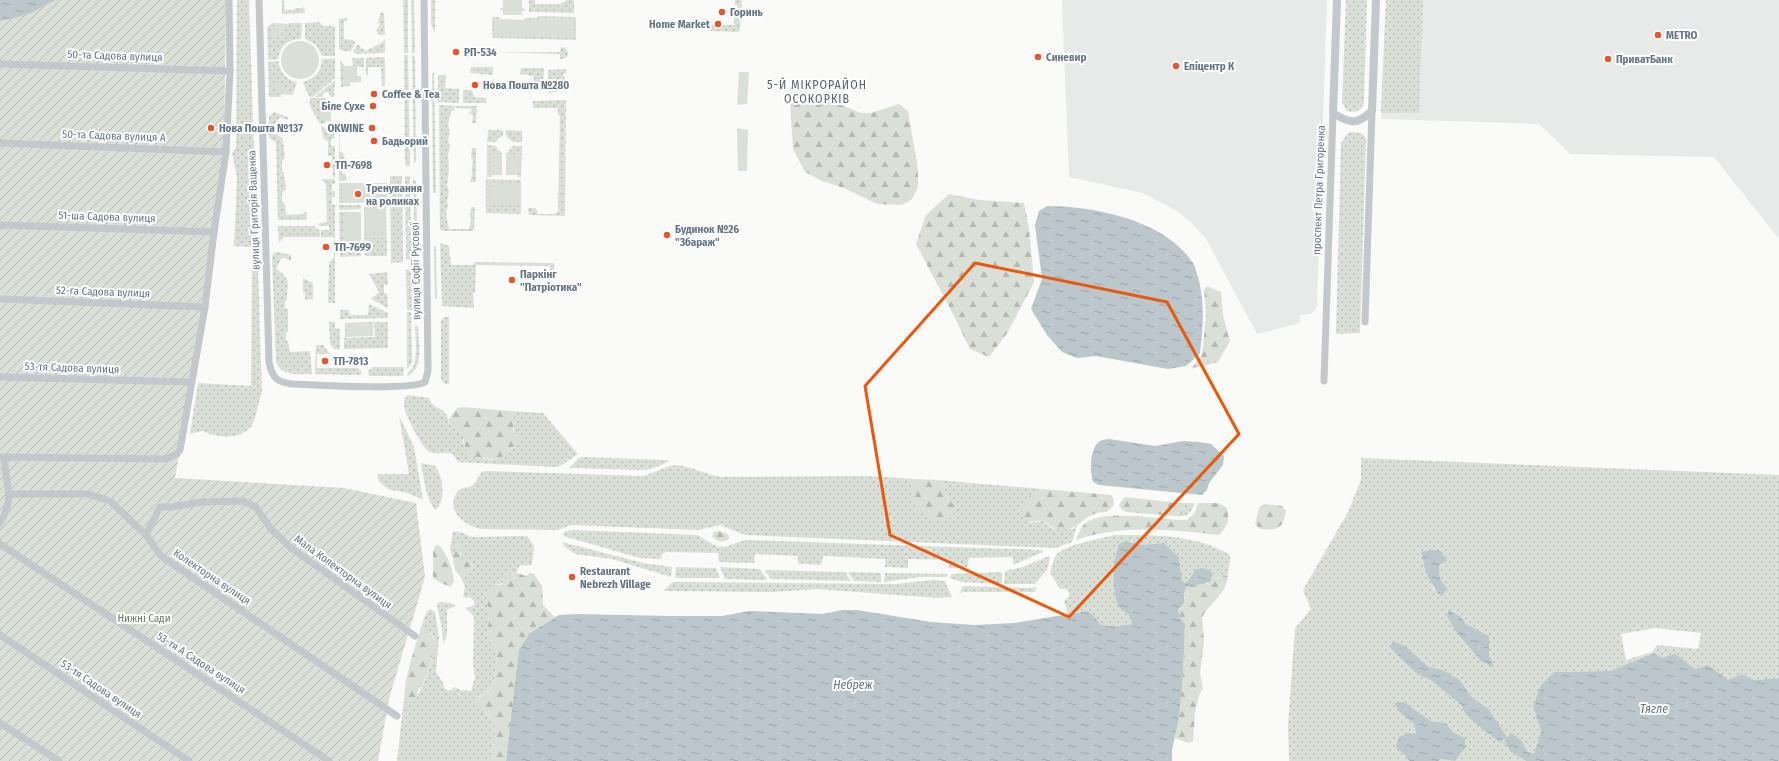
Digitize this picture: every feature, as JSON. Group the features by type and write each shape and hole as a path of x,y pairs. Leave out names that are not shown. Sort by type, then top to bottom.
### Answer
{"street":[{"path":"0,523 7,512 9,494 2,457 166,458 178,454 180,450 205,307 226,152 230,71 229,0"},
{"name":"вулиця Григорія Ващенка","path":"259,0 269,362 271,371"},
{"name":"вулиця Софії Русової","path":"271,371 275,378 281,382 292,384 413,386 425,382 427,377 424,0"},
{"name":"проспект Петра Григоренка","path":"1324,381 1337,0"},
{"path":"1365,322 1376,0"},
{"name":"50-та Садова вулиця","path":"0,64 230,71"},
{"path":"1333,113 1342,118 1355,121 1361,120 1372,111"},
{"name":"50-та Садова вулиця А","path":"0,143 226,152"},
{"name":"51-ша Садова вулиця","path":"0,225 214,232"},
{"name":"52-га Садова вулиця","path":"0,299 205,307"},
{"name":"53-тя Садова вулиця","path":"0,377 192,382"},
{"name":"Колекторна вулиця","path":"9,494 88,494 110,501 146,535 161,556 397,716"},
{"name":"Мала Колекторна вулиця","path":"146,535 160,507 201,502 243,501 256,507 271,528 291,548 415,636"},
{"name":"53-тя А Садова вулиця","path":"0,544 330,761"},
{"name":"53-тя Садова вулиця","path":"0,635 189,761"},
{"path":"0,723 59,761"}],"highlighted area":[{"path":"975,263 1167,302 1239,434 1069,617 890,535 865,386"}],"shaded area":[{"path":"1062,0 1327,0 1317,303 1316,308 1311,314 1300,315 1300,323 1257,334 1206,239 1191,222 1177,211 1143,193 1069,177"},
{"path":"1386,0 1779,0 1779,239 1714,157 1570,154 1539,124 1381,119"}],"green space":[{"name":"Нижні Сади","path":"0,0 226,0 224,151 192,380 175,478 344,488 416,503 425,577 389,699 378,761 0,761"},
{"path":"237,0 249,0 262,392 252,425 242,434 229,437 203,431 190,434 198,383 251,386 252,247 234,246 237,178 232,153 236,147"},
{"path":"282,0 284,0 285,10 303,8 304,5 305,13 282,14"},
{"path":"403,0 408,0 408,53 404,53"},
{"path":"411,0 414,0 415,53 412,53"},
{"path":"431,0 435,0 435,34 431,24"},
{"path":"503,0 522,0 522,8 525,9 525,11 522,11 522,15 503,15 503,10 500,10 500,8 503,8"},
{"path":"529,0 535,0 535,4 560,4 567,0 574,0 574,13 529,12"},
{"path":"735,0 742,0 740,30 738,32 710,31 710,25 734,25 734,15 738,9 737,5 735,5"},
{"path":"1346,0 1367,0 1364,103 1361,108 1354,112 1346,110 1342,102"},
{"path":"1386,0 1423,0 1419,113 1381,113"},
{"path":"381,12 384,14 385,35 379,35 376,30 380,25 378,22"},
{"path":"538,16 576,17 576,19 540,18 540,20 529,20 529,18 538,18"},
{"path":"492,17 498,17 498,19 494,19 574,37 574,22 576,22 576,40 493,38"},
{"path":"498,17 500,17 500,19 524,20 525,18 529,18 529,20 540,20 540,18 576,19 576,22 574,22 574,38 494,36 494,19 498,19"},
{"path":"347,18 347,21 344,21 344,39 353,40 355,43 351,51 343,51 339,49 339,19"},
{"path":"320,22 322,26 335,26 335,56 322,56 316,45 305,39 305,23"},
{"path":"272,23 288,24 277,24 273,37 283,33 282,28 289,28 289,23 302,23 301,39 292,40 285,44 279,54 278,59 268,60 267,27"},
{"path":"277,24 289,24 289,28 282,28 283,33 273,37 272,27 277,26"},
{"path":"385,39 385,52 383,53 356,54 353,52 358,44 366,51 381,43"},
{"path":"300,41 310,44 316,50 319,60 316,70 310,76 300,79 290,76 284,70 281,60 284,50 290,44"},
{"path":"465,46 477,46 476,58 465,58"},
{"path":"561,47 566,48 568,55 567,57 561,59 560,54 492,52 560,52"},
{"path":"404,55 408,55 410,165 408,167 405,164"},
{"path":"412,55 415,56 416,160 414,164"},
{"path":"383,57 385,59 385,86 382,86 381,67 368,67 368,75 366,75 366,58"},
{"path":"352,58 364,58 364,67 353,66"},
{"path":"322,59 335,59 335,78 313,97 309,97 303,82 311,79 317,74 321,67"},
{"path":"340,60 345,66 345,83 350,83 350,86 341,87"},
{"path":"278,61 284,75 290,80 297,82 293,94 277,79 278,89 282,97 269,97 268,62"},
{"path":"345,66 357,66 357,76 361,76 361,82 345,83"},
{"path":"471,67 493,67 493,75 470,73"},
{"path":"521,68 544,68 543,90 534,90 534,76 520,74"},
{"path":"566,69 566,73 562,75 565,77 566,90 548,93 548,70"},
{"path":"739,72 749,72 747,104 737,105"},
{"path":"432,73 434,73 436,193 433,193"},
{"path":"438,75 446,75 445,88 459,89 459,103 438,102"},
{"path":"277,78 293,95 278,94 278,89 276,89"},
{"path":"335,80 334,97 331,97 327,92 324,93 322,97 315,97"},
{"path":"463,90 472,90 474,97 486,98 486,103 463,103"},
{"path":"310,98 326,98 326,100 320,101 320,121 326,121 326,123 320,124 310,106"},
{"path":"795,98 827,99 861,113 871,113 899,104 908,111 918,170 918,187 912,199 902,205 877,204 844,188 822,181 805,172 793,149 790,103"},
{"path":"331,100 331,121 320,121 320,101"},
{"path":"566,100 565,216 529,215 528,208 536,208 538,214 554,214 558,212 560,116 558,115 558,108 533,108 533,101"},
{"path":"439,105 454,106 454,110 451,111 448,126 450,131 448,141 450,146 448,155 449,169 447,185 449,191 446,215 449,229 469,229 471,221 471,207 475,207 473,231 443,231 440,229"},
{"path":"455,106 477,106 476,123 472,123 473,113 468,115 472,109 455,108"},
{"path":"274,112 288,117 288,120 280,117 272,130 283,139 285,158 282,161 282,172 284,172 286,189 282,193 282,202 285,204 286,215 304,214 304,212 307,212 306,220 278,220 276,142 269,138 269,117"},
{"path":"339,118 340,151 344,155 345,159 345,166 342,166 342,174 346,174 346,181 339,181"},
{"path":"321,125 327,130 331,125 334,125 334,138 331,139 331,146 335,146 335,177 333,177 332,156 328,156 328,141 324,139"},
{"path":"737,128 748,130 747,171 738,171"},
{"path":"488,130 503,130 503,136 498,138 496,142 487,142"},
{"path":"506,130 522,131 522,142 513,142 506,136"},
{"path":"1354,132 1363,134 1366,139 1360,333 1336,334 1341,143 1348,133"},
{"path":"487,145 496,146 498,150 502,152 502,154 490,154 490,175 492,175 492,177 487,177"},
{"path":"513,146 522,146 521,177 518,177 518,154 506,154"},
{"path":"472,148 476,148 476,182 470,182 473,161 471,156"},
{"path":"490,153 502,154 502,175 490,175"},
{"path":"506,154 519,154 518,175 506,175"},
{"path":"390,176 402,176 403,262 391,263"},
{"path":"405,176 410,177 411,260 406,260"},
{"path":"413,178 416,181 418,257 415,259"},
{"path":"323,179 335,179 335,184 332,184 332,191 335,191 335,197 332,197 332,204 335,205 335,238 321,237 321,230 329,230 329,226 321,226 317,224 327,222 326,183 322,181"},
{"path":"486,179 521,180 521,214 486,213"},
{"path":"490,182 519,183 519,204 489,204"},
{"path":"339,183 387,183 387,202 385,185 342,185 342,203 339,203"},
{"path":"342,185 386,185 386,202 342,203"},
{"path":"949,194 979,200 1024,203 1029,228 1034,282 1008,332 989,357 970,349 916,244 926,215"},
{"path":"339,205 361,205 361,209 339,210"},
{"path":"364,205 386,205 386,238 364,238"},
{"path":"386,205 387,256 365,256 364,238 386,238"},
{"path":"339,212 345,212 345,239 361,239 361,256 340,257"},
{"path":"345,212 361,212 361,239 345,239"},
{"path":"278,226 314,226 320,231 320,237 284,237 279,243"},
{"path":"334,239 335,303 328,303 329,262 334,257"},
{"path":"440,243 449,246 451,265 473,265 475,262 554,263 554,270 550,275 550,266 476,265 475,293 473,293 474,308 442,306"},
{"path":"434,246 436,246 437,299 435,299"},
{"path":"278,252 291,255 291,261 282,257 276,269 282,273 288,283 287,301 285,301 285,309 288,309 288,332 286,332 286,341 288,341 290,352 310,351 312,374 291,374 282,370 276,362 272,256 274,253"},
{"path":"411,269 412,310 407,310 406,270"},
{"path":"415,269 418,270 418,310 415,310"},
{"path":"387,272 388,285 384,285 384,293 387,294 388,308 371,299 379,292 369,274"},
{"path":"303,278 313,283 313,299 305,300 305,293 303,293"},
{"path":"1207,286 1221,292 1223,315 1230,341 1218,362 1191,369 1202,355 1206,315 1204,289"},
{"path":"369,304 388,313 388,318 340,319 340,310 349,310 350,315 368,315"},
{"path":"407,312 411,312 412,361 407,369"},
{"path":"444,317 449,317 449,384 445,384 441,380 441,321"},
{"path":"329,322 335,322 335,328 340,329 340,350 334,349 330,344"},
{"path":"373,322 373,325 347,326 347,337 345,337 345,323"},
{"path":"374,322 388,322 388,348 344,349 344,338 375,337"},
{"path":"373,325 373,336 347,337 346,326"},
{"path":"415,326 418,326 418,361 413,373 407,376 408,372 412,369 415,358"},
{"path":"316,345 323,345 330,354 317,354 317,368 358,368 362,372 361,375 315,374"},
{"path":"373,367 404,367 403,376 369,376 368,371"},
{"path":"408,395 429,398 435,406 444,412 447,416 449,424 460,431 463,436 463,442 473,457 493,460 504,456 507,451 516,446 520,439 514,434 514,414 510,411 543,413 578,454 556,467 458,462 453,454 434,453 428,451 421,443 405,410 404,401"},
{"path":"463,407 510,411 514,414 513,431 514,434 520,439 520,444 511,448 499,460 473,457 468,454 462,435 450,424 448,420 457,408"},
{"path":"399,415 414,447 423,500 407,493 390,489 378,480 378,474 409,474"},
{"path":"580,457 668,460 668,462 651,469 641,470 569,468"},
{"path":"1361,458 1779,475 1779,678 1755,680 1741,674 1728,680 1708,665 1695,669 1675,655 1662,658 1652,653 1610,671 1554,672 1533,707 1541,731 1534,754 1527,751 1522,741 1512,733 1505,741 1511,752 1526,761 1438,761 1465,738 1453,732 1446,723 1431,721 1404,702 1400,712 1414,724 1416,734 1404,754 1409,761 1289,761 1288,726 1295,628 1311,609 1303,590 1348,512 1361,480","holes":["1425,560 1446,561 1439,565 1440,579 1448,589 1434,590","1461,617 1466,624 1489,636 1489,656 1493,666 1478,657 1470,646","1655,628 1701,633 1698,649 1657,645 1652,652 1626,660 1621,634","1393,642 1405,646 1429,667 1460,680 1472,698 1488,708 1507,737 1466,715 1461,705 1432,681 1416,672 1390,648"]},
{"path":"421,463 435,466 442,482 441,501 435,510 427,493"},
{"path":"678,465 722,477 868,476 914,479 911,484 918,511 936,519 954,515 944,488 937,480 1042,489 1027,498 1029,523 1043,521 1053,529 1074,529 1078,523 1072,542 1055,548 745,535 720,525 698,530 571,525 558,530 481,529 469,525 463,521 458,516 453,505 457,492 473,485 480,474 484,471 644,476 670,466"},
{"path":"914,479 937,480 944,488 948,500 952,502 956,508 954,515 939,520 927,517 918,511 911,491"},
{"path":"1042,489 1111,495 1114,505 1107,512 1092,515 1072,528 1066,530 1059,530 1043,521 1024,521 1021,509 1022,505 1028,498"},
{"path":"1125,497 1178,503 1182,506 1183,512 1180,516 1174,516 1127,512 1122,510 1119,505"},
{"path":"1178,503 1195,503 1186,516 1180,516 1183,512 1182,506"},
{"path":"1198,503 1218,503 1227,508 1228,523 1219,535 1165,530 1129,530 1093,535 1076,540 1083,526 1095,518 1107,516 1135,516 1186,520 1194,514"},
{"path":"1264,504 1282,506 1286,511 1283,522 1278,528 1271,530 1260,529 1255,524 1259,508"},
{"path":"572,530 697,535 716,546 725,547 745,540 1042,550 1043,552 1013,565 1013,557 969,558 967,568 949,568 950,560 908,559 908,568 885,567 885,559 823,556 821,565 798,564 798,556 755,554 754,563 719,562 718,553 666,552 662,554 661,559 640,558 563,536 564,532"},
{"path":"457,531 472,537 527,536 534,546 532,565 520,566 517,573 509,574 502,583 495,585 486,597 489,616 487,639 489,643 496,648 496,670 489,690 484,695 478,697 486,713 493,720 495,728 492,761 397,761 404,698 405,702 419,693 429,670 435,644 432,634 423,628 420,630 427,611 430,609 435,612 439,638 436,672 443,683 444,688 449,691 455,687 460,690 471,691 475,677 473,664 474,616 465,608 473,606 475,602 470,597 466,598 463,596 465,586 460,576 471,572 473,566 471,563 463,561 461,557 461,550 463,546 456,549 452,556 450,549 453,532"},
{"path":"718,531 726,533 729,536 729,539 724,541 716,540 712,536 714,532"},
{"path":"1115,535 1174,537 1189,539 1217,548 1230,555 1228,577 1222,574 1213,574 1205,568 1198,568 1185,583 1182,581 1179,557 1164,543 1143,545 1132,541 1119,544 1114,575 1116,600 1120,608 1131,617 1131,624 1107,627 1100,624 1089,612 1075,612 1068,614 1064,601 1069,597 1069,593 1066,589 1060,589 1050,573 1056,555 1066,548"},
{"path":"458,542 463,544 460,554 463,561 471,563 473,569 471,572 460,576 455,570 452,556 455,551 455,543"},
{"path":"562,542 643,563 672,567 671,577 612,559 575,554 565,547"},
{"path":"436,545 439,545 442,549 451,567 454,581 451,587 433,578 433,551"},
{"path":"1049,556 1050,558 1047,570 1035,584 1004,584 1005,571 1023,567"},
{"path":"676,567 716,568 720,578 675,578"},
{"path":"720,567 760,569 767,580 725,579"},
{"path":"764,570 845,572 851,581 771,579"},
{"path":"848,572 881,573 881,582 854,581"},
{"path":"1002,572 1002,584 962,582 949,578 952,574"},
{"path":"517,573 526,576 530,573 534,574 542,586 543,605 555,617 530,633 511,722 506,761 492,761 495,728 493,720 474,699 483,696 490,690 496,672 496,648 489,643 487,639 489,616 486,597 488,591 495,585 501,585 509,574"},
{"path":"885,573 948,574 947,577 920,577 884,582"},
{"path":"1213,574 1222,574 1228,577 1227,583 1221,593 1202,617 1204,642 1200,673 1203,689 1199,695 1195,712 1193,741 1188,743 1175,738 1183,677 1185,625 1180,618 1178,609 1185,598 1184,594 1186,587 1207,584 1213,577"},
{"path":"932,580 945,581 952,597 938,598 817,589 773,592 663,591 673,582 896,584"},
{"path":"963,586 1037,587 1035,592 963,592 959,594"},
{"path":"439,602 452,603 455,606 447,610 447,635 443,644 442,629 437,605"},
{"path":"423,628 429,630 435,644 429,670 413,701 405,702 405,687 410,666 420,630"}],"water":[{"path":"0,0 55,0 29,14 0,21"},
{"path":"1047,206 1086,209 1127,218 1147,226 1165,236 1181,248 1194,265 1202,296 1203,315 1200,353 1186,366 1168,369 1096,356 1077,358 1062,352 1047,335 1031,309 1042,279 1035,225 1039,211"},
{"path":"1109,439 1155,446 1183,441 1211,444 1224,456 1223,465 1209,483 1207,490 1202,495 1099,485 1093,482 1091,472 1092,455 1096,445 1100,441"},
{"name":"Небреж","path":"1126,541 1143,545 1164,543 1179,557 1182,581 1185,583 1196,569 1205,568 1213,574 1211,581 1208,583 1186,587 1184,603 1178,609 1180,618 1185,624 1183,677 1178,723 1172,749 1172,761 506,761 519,650 530,633 559,615 722,616 749,611 823,614 842,610 857,610 931,622 974,625 1015,623 1087,611 1093,615 1101,625 1123,626 1131,624 1131,618 1118,605 1114,591 1114,574 1115,558 1119,544"},
{"path":"1430,550 1441,551 1447,561 1439,565 1440,579 1448,589 1441,596 1427,575 1424,566 1421,552"},
{"path":"1449,610 1461,617 1466,624 1489,636 1489,656 1494,667 1481,661 1457,633 1447,616"},
{"path":"1393,641 1405,646 1429,667 1442,670 1460,680 1472,698 1488,708 1507,737 1499,742 1466,715 1461,705 1432,681 1416,673 1390,648"},
{"name":"Тягле","path":"1653,653 1662,658 1675,654 1695,669 1708,665 1728,680 1741,674 1755,680 1779,678 1779,761 1526,761 1511,752 1504,741 1512,733 1522,741 1527,751 1534,754 1541,731 1533,707 1541,685 1554,672 1610,671"},
{"path":"1404,702 1431,721 1446,723 1453,732 1465,738 1465,748 1455,761 1441,759 1438,761 1409,761 1396,747 1399,737 1409,733 1416,734 1414,724 1400,712 1394,703"}],"place":[{"name":"Горинь","path":"722,12"},
{"name":"Home Market","path":"718,24"},
{"name":"METRO","path":"1658,35"},
{"name":"РП-534","path":"456,52"},
{"name":"Синевир","path":"1038,57"},
{"name":"ПриватБанк","path":"1608,59"},
{"name":"Епіцентр К","path":"1176,66"},
{"name":"Нова Пошта №280","path":"475,85"},
{"name":"Coffee & Tea","path":"374,94"},
{"name":"Біле Сухе","path":"373,106"},
{"name":"Нова Пошта №137","path":"211,128"},
{"name":"OKWINE","path":"372,128"},
{"name":"Бадьорий","path":"374,141"},
{"name":"ТП-7698","path":"327,165"},
{"name":"Тренування на роликах","path":"358,194"},
{"name":"Будинок №26 \"Збараж\"","path":"667,235"},
{"name":"ТП-7699","path":"326,247"},
{"name":"Паркінг \"Патріотика\"","path":"512,280"},
{"name":"ТП-7813","path":"325,361"},
{"name":"Restaurant Nebrezh Village","path":"572,577"}],"district":[{"name":"5-Й МІКРОРАЙОН ОСОКОРКІВ","path":"817,92"}]}
